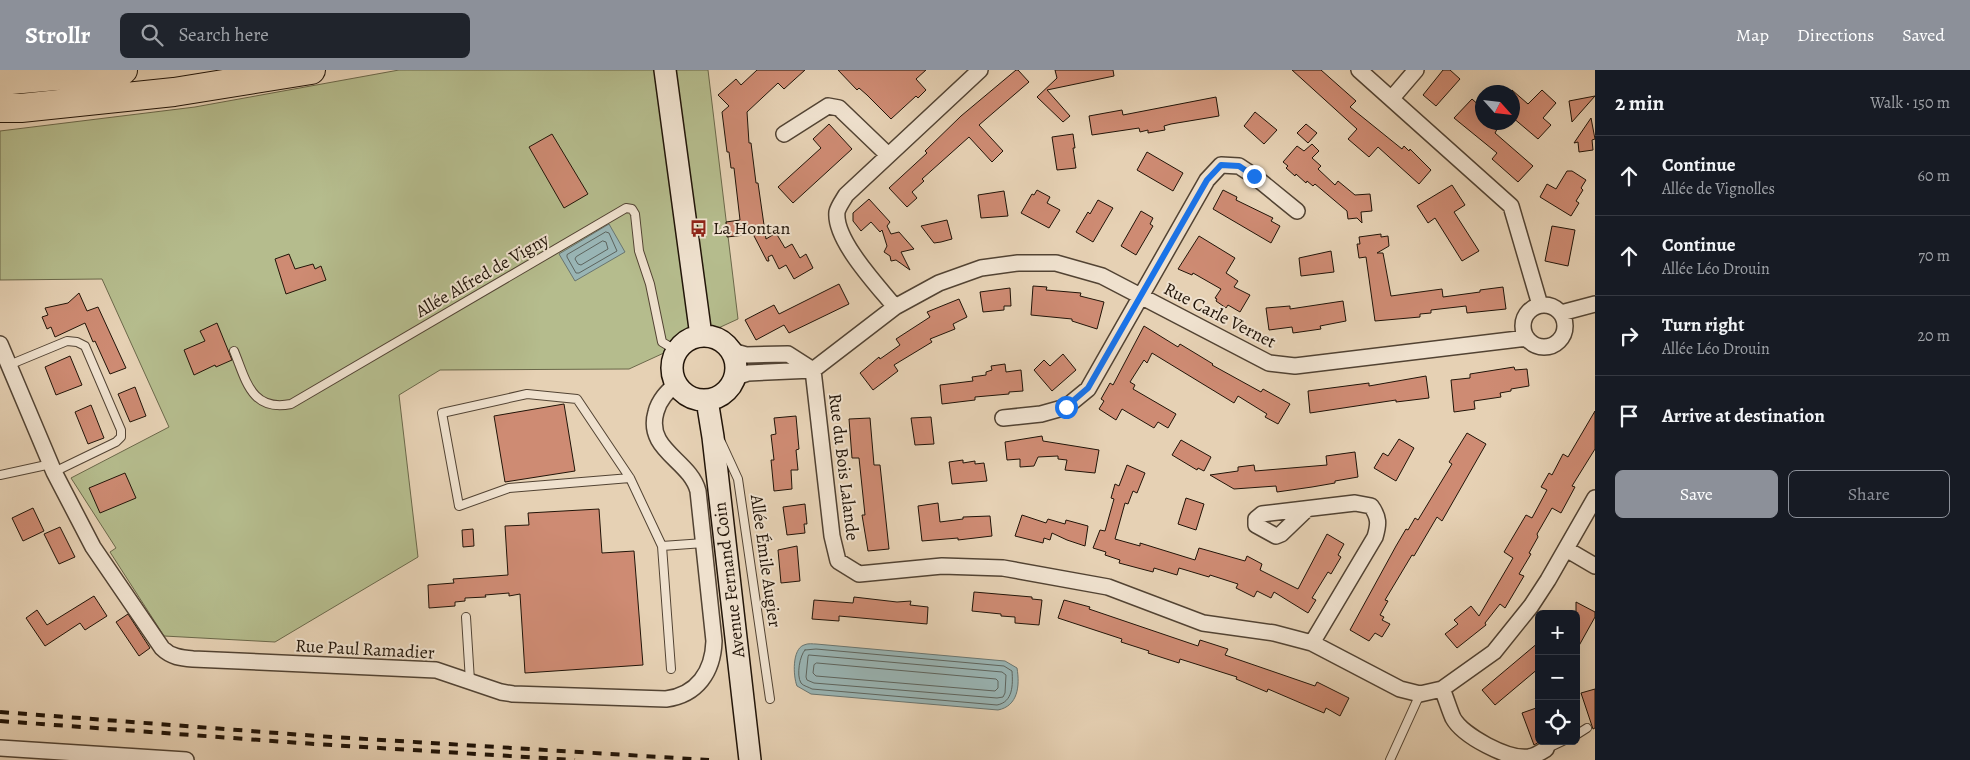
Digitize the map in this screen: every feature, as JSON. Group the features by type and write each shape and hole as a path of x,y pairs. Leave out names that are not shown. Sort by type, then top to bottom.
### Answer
{"highway":[{"path":"0,81 123,70"},
{"path":"0,108 22,108 174,92 311,70"}],"main road":[{"path":"665,70 701,336"},
{"path":"701,336 718,339 732,351 735,360 734,378 724,393 707,400 689,396 676,384 672,371 674,357 683,343 691,338 701,336"},
{"name":"Avenue Fernand Coin","path":"707,400 713,437 750,760"}],"street":[{"path":"895,307 847,246 840,228 837,212 846,195 980,70"},
{"path":"1360,70 1511,206 1540,305"},
{"path":"1392,98 1416,70"},
{"path":"784,134 828,106 839,108 888,155"},
{"path":"1003,418 1041,414 1066,407 1088,388 1207,180 1221,165 1239,166 1297,211"},
{"name":"Rue Carle Vernet","path":"813,370 895,307 939,283 981,268 1018,263 1056,263 1102,276 1269,363 1295,366 1526,338"},
{"path":"1561,313 1595,304"},
{"path":"1540,305 1552,306 1561,313 1566,326 1562,338 1557,343 1544,348 1537,346 1526,338 1523,332 1524,318 1533,307 1540,305"},
{"name":"Rue Paul Ramadier","path":"0,344 52,468 92,547 162,648 168,653 177,657 193,659 424,668 436,670 500,692 513,694 672,698 688,692 706,674 711,663 713,649 698,491 695,482 656,438 654,429 655,416 661,399 676,384"},
{"path":"732,351 746,355 788,354 813,370"},
{"path":"734,378 748,373 813,370"},
{"name":"Rue du Bois Lalande","path":"813,370 832,536 838,561 860,574 942,566 1003,568 1108,587 1203,622 1274,633 1312,644 1400,688 1420,694"},
{"path":"1420,694 1442,689 1494,652 1531,606 1595,498"},
{"path":"1306,510 1355,503 1371,506 1377,515 1379,524 1375,537 1312,644"},
{"path":"1566,549 1595,566"},
{"path":"1442,689 1454,719 1466,732 1502,754 1516,758 1529,757 1546,749"},
{"path":"0,748 186,760"}],"lane":[{"name":"Allée Alfred de Vigny","path":"234,351 250,389 255,396 264,403 279,406 291,404 626,208 632,209 635,214 639,251 650,284 662,342 677,351"},
{"path":"0,475 52,468 116,442 121,437 121,430 85,346 77,342 67,341 9,365"},
{"path":"630,478 509,488 459,506 442,413 527,394 577,399 630,478 662,546 671,668"},
{"name":"Allée Émile Augier","path":"713,437 721,441 738,479 770,699"},
{"path":"662,546 704,543"},
{"path":"466,617 470,681"},
{"path":"1390,760 1420,694"},
{"path":"1580,732 1587,728"},
{"path":"1546,749 1554,745"}],"green space":[{"path":"399,70 708,70 738,319 629,369 440,370 399,395 418,557 275,642 164,636 110,552 116,548 71,478 169,427 102,279 0,280 0,131 195,107"}],"water":[{"path":"609,224 625,252 575,281 559,254"},
{"path":"807,644 1005,661 1017,668 1018,688 1014,700 1005,708 998,710 811,694 797,686 794,663 800,648"}],"building":[{"path":"757,70 805,70 784,89 778,83 747,112 749,143 751,143 766,239 776,233 785,248 792,244 800,258 806,254 813,268 794,279 786,265 779,269 772,255 768,257 769,261 767,261 753,234 727,237 726,222 740,220 734,168 731,168 729,152 727,152 722,112 729,106 718,95 736,79 741,85"},
{"path":"838,70 926,70 916,79 926,90 918,98 916,96 891,119 859,88 857,90"},
{"path":"1016,70 1029,82 979,125 1003,151 992,162 969,137 922,179 924,181 912,192 917,198 907,207 889,188 927,153 925,151 961,116"},
{"path":"1055,70 1113,70 1114,76 1047,90 1070,116 1063,122 1037,97 1057,78"},
{"path":"1292,70 1321,70 1356,101 1350,107 1402,149 1404,146 1409,151 1410,149 1431,170 1419,184 1378,147 1369,157 1348,139 1357,129"},
{"path":"1443,70 1450,70 1460,79 1436,106 1423,95"},
{"path":"1542,90 1556,103 1543,118 1551,125 1538,139 1520,124 1520,97 1528,104"},
{"path":"1595,96 1572,122 1569,101"},
{"path":"1216,97 1219,116 1171,124 1164,126 1165,130 1148,133 1148,130 1140,132 1139,128 1092,135 1089,116 1122,110 1123,115"},
{"path":"1472,99 1475,102 1475,130 1497,130 1495,133 1533,166 1518,182 1492,159 1497,153 1454,118"},
{"path":"1255,112 1277,130 1264,144 1244,126"},
{"path":"1591,118 1595,139 1592,140 1593,150 1579,152 1578,142 1574,143"},
{"path":"829,124 852,149 793,203 778,187 821,148 813,139"},
{"path":"1306,124 1317,133 1308,143 1297,133"},
{"path":"552,134 588,194 564,208 529,147"},
{"path":"1073,134 1076,168 1057,170 1052,137"},
{"path":"1312,144 1319,151 1312,158 1321,166 1318,169 1335,185 1338,181 1355,195 1370,194 1372,211 1361,212 1362,223 1357,218 1348,219 1347,211 1315,184 1313,186 1307,181 1306,183 1286,168 1288,166 1283,162 1297,146 1304,151"},
{"path":"1147,152 1183,173 1173,191 1137,170"},
{"path":"1567,171 1572,171 1586,180 1581,188 1583,190 1576,201 1579,203 1571,216 1540,197 1547,184 1556,189"},
{"path":"1452,185 1465,205 1454,212 1479,251 1462,261 1435,218 1428,223 1417,206"},
{"path":"1037,190 1050,197 1047,203 1060,210 1049,228 1021,213 1032,194 1034,195"},
{"path":"1223,190 1237,197 1236,200 1273,218 1271,221 1280,226 1271,243 1213,209"},
{"path":"1004,191 1008,216 981,218 978,195"},
{"path":"869,199 890,222 887,226 891,234 899,232 914,249 901,252 910,270 896,260 891,261 890,256 884,252 887,246 882,230 880,232 871,222 861,231 853,221 853,213"},
{"path":"1098,200 1113,208 1093,242 1076,232"},
{"path":"1141,211 1153,218 1150,224 1153,226 1136,255 1121,246"},
{"path":"947,220 952,239 941,242 934,243 921,226"},
{"path":"1552,226 1575,230 1568,266 1545,261"},
{"path":"1381,234 1381,237 1388,236 1389,246 1377,253 1383,253 1391,296 1442,289 1443,297 1503,287 1506,309 1467,313 1466,306 1431,310 1431,313 1420,314 1420,317 1375,321 1366,257 1359,258 1357,244 1360,244 1359,237"},
{"path":"1199,236 1235,258 1226,273 1238,281 1234,287 1250,295 1240,312 1228,305 1226,308 1216,301 1217,299 1215,298 1221,289 1193,273 1192,275 1178,269"},
{"path":"1331,251 1334,272 1301,276 1299,258"},
{"path":"289,254 295,269 313,264 315,269 321,266 326,280 286,294 275,259"},
{"path":"839,284 849,304 789,333 784,325 756,340 745,320 774,305 779,314"},
{"path":"1033,286 1047,287 1046,290 1081,293 1080,296 1104,302 1097,329 1072,321 1072,319 1031,315"},
{"path":"1010,288 1011,306 1004,306 1004,310 983,312 980,292"},
{"path":"79,293 87,311 98,307 126,368 110,374 85,323 55,337 51,327 47,329 42,317 48,315 45,308 68,303"},
{"path":"959,299 967,317 953,324 955,329 930,339 932,342 894,365 898,371 873,390 860,373 879,357 880,359 900,345 896,339 930,317 927,312"},
{"path":"1343,301 1346,321 1320,326 1321,329 1293,333 1292,327 1269,330 1266,308 1290,306 1290,309"},
{"path":"217,323 232,360 216,367 215,365 194,375 184,350 205,341 200,331"},
{"path":"1144,326 1178,347 1180,344 1212,365 1261,392 1263,389 1290,404 1278,424 1265,417 1267,414 1238,396 1234,403 1152,353 1147,363 1144,360 1130,382 1135,385 1133,389 1176,414 1168,428 1158,422 1154,428 1122,409 1116,420 1099,409 1104,401 1101,399 1110,383 1113,385"},
{"path":"1063,354 1076,370 1052,391 1034,370 1044,360 1050,366"},
{"path":"70,356 82,385 56,395 45,367"},
{"path":"1005,364 1006,372 1021,370 1023,391 975,397 975,400 942,404 940,385 973,381 972,377 986,375 986,372 992,370 991,366"},
{"path":"1514,367 1515,370 1527,369 1529,386 1500,393 1501,397 1474,401 1475,409 1454,412 1451,380 1470,378 1470,374"},
{"path":"1426,376 1429,398 1396,402 1396,400 1310,413 1308,391 1369,383 1369,386"},
{"path":"135,387 146,416 130,422 118,394"},
{"path":"564,404 575,471 505,482 494,416"},
{"path":"91,405 104,438 88,444 75,412"},
{"path":"1595,411 1595,449 1572,486 1575,487 1561,513 1552,508 1537,534 1538,537 1529,553 1531,554 1519,574 1524,576 1505,608 1500,604 1485,623 1486,625 1457,648 1445,634 1458,624 1454,620 1471,606 1479,616 1513,558 1504,552 1526,515 1532,518 1547,490 1541,487 1549,473 1552,475 1563,454 1568,457"},
{"path":"796,416 799,449 796,450 798,470 791,470 792,489 774,491 771,460 774,460 771,435 776,434 774,418"},
{"path":"931,417 934,444 915,445 911,418"},
{"path":"870,418 874,465 880,465 889,549 868,551 862,515 865,515 859,458 852,458 849,419"},
{"path":"1467,433 1486,444 1442,521 1437,517 1385,600 1388,601 1380,615 1384,617 1382,620 1390,624 1382,637 1375,633 1369,641 1350,630 1406,529 1408,530 1415,518 1418,520 1452,464 1449,462"},
{"path":"1042,436 1043,441 1099,450 1095,473 1065,470 1067,460 1058,459 1058,456 1038,457 1034,466 1020,467 1020,459 1007,460 1005,442"},
{"path":"1399,439 1414,448 1396,481 1374,468 1383,453 1388,456"},
{"path":"1181,440 1211,457 1204,471 1198,468 1197,470 1172,455"},
{"path":"1355,452 1358,477 1312,487 1277,492 1276,486 1234,489 1210,475 1238,471 1238,467 1254,465 1255,471 1327,465 1326,456"},
{"path":"963,460 963,463 975,461 975,464 984,463 987,481 952,484 949,462"},
{"path":"1127,465 1145,473 1137,493 1133,491 1128,504 1125,503 1115,539 1140,546 1140,543 1195,560 1199,548 1245,561 1247,556 1262,564 1260,570 1298,589 1327,534 1344,544 1338,555 1341,557 1331,574 1328,572 1312,598 1316,600 1308,613 1274,592 1271,598 1257,591 1254,597 1236,588 1238,584 1210,575 1209,577 1179,568 1177,575 1154,568 1153,572 1119,563 1120,560 1105,555 1106,552 1093,548 1100,530 1105,531 1114,499 1111,498 1115,484 1119,486"},
{"path":"125,473 136,498 100,513 89,488"},
{"path":"1186,498 1204,504 1196,530 1178,524"},
{"path":"938,503 940,522 963,519 963,517 990,516 992,536 958,540 958,538 922,541 918,506"},
{"path":"805,504 807,524 804,524 805,533 787,535 783,507"},
{"path":"33,508 44,531 23,541 12,518"},
{"path":"599,509 602,553 634,551 643,665 525,673 520,594 509,596 509,593 465,598 465,601 455,602 455,606 429,608 428,585 454,583 453,579 508,575 505,526 529,525 528,513"},
{"path":"1022,515 1046,523 1048,519 1065,524 1066,520 1088,526 1085,546 1052,533 1050,540 1044,538 1043,543 1015,536"},
{"path":"60,527 75,557 59,564 44,534"},
{"path":"473,529 474,546 463,547 462,530"},
{"path":"797,546 800,581 781,583 778,550"},
{"path":"974,592 1032,597 1032,599 1042,600 1039,625 1015,623 1015,617 1001,616 1001,614 972,611"},
{"path":"94,596 107,616 85,630 80,623 45,646 26,618 37,610 47,625"},
{"path":"854,597 897,602 911,601 910,605 928,607 927,624 839,616 839,621 812,619 814,600 853,603"},
{"path":"1064,600 1090,607 1089,609 1198,646 1200,640 1228,649 1225,655 1315,686 1317,682 1349,698 1340,716 1326,708 1324,713 1268,689 1267,692 1236,679 1237,677 1180,659 1179,663 1148,653 1149,651 1121,642 1122,639 1058,618"},
{"path":"1576,602 1595,612 1595,617 1580,644 1580,610 1576,610"},
{"path":"128,614 150,648 139,656 116,622"},
{"path":"1535,645 1535,671 1495,705 1482,690"},
{"path":"1595,689 1595,728 1593,729 1581,693"},
{"path":"1535,708 1534,745 1522,713"}],"railway":[{"path":"0,712 317,736 709,760"},
{"path":"0,721 314,744 575,760"}],"place":[{"name":"La Hontan","path":"699,228"}],"route":[{"path":"1066,407 1088,388 1207,180 1221,165 1239,166 1254,176"}]}
